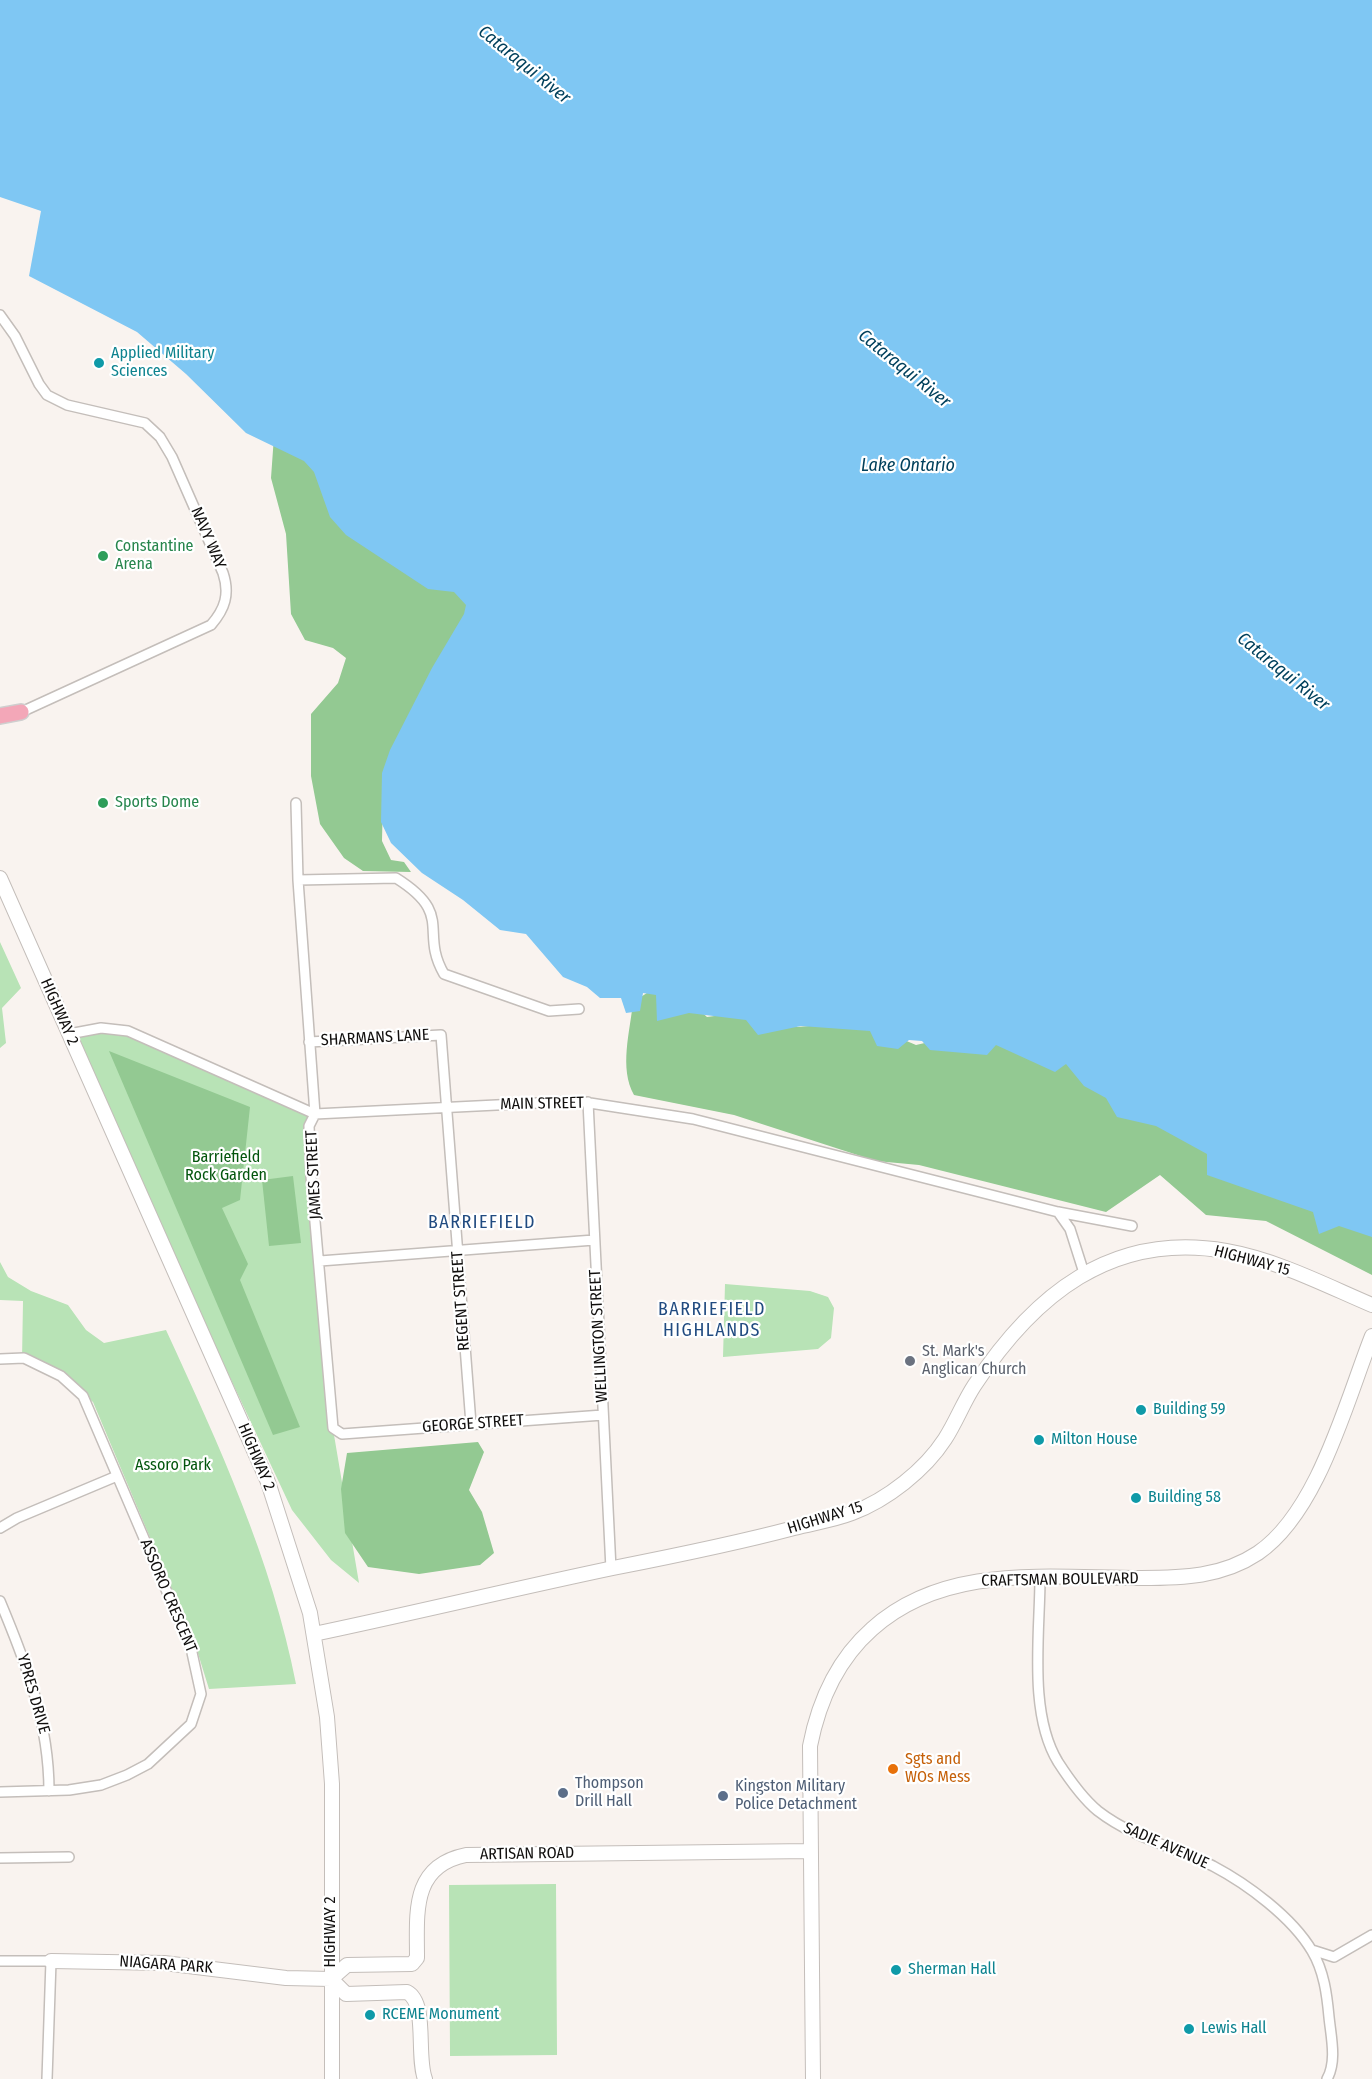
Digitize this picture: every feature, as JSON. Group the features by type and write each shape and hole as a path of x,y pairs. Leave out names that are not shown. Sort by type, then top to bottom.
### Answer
{"main road":[{"path":"0,716 21,712"},
{"name":"HIGHWAY 2","path":"0,878 268,1482 296,1563 314,1634 327,1717 332,1784 332,2079"},
{"name":"HIGHWAY 15","path":"314,1634 717,1548 852,1513 886,1495 917,1470 944,1441 973,1388 1014,1330 1041,1302 1084,1273 1116,1260 1161,1248 1228,1251 1308,1277 1372,1305"},
{"name":"CRAFTSMAN BOULEVARD","path":"813,2079 810,1766 816,1718 827,1688 859,1641 884,1618 914,1599 941,1588 988,1580 1198,1576 1229,1569 1258,1552 1289,1526 1309,1495 1372,1335"},
{"name":"ARTISAN ROAD","path":"331,1979 347,1965 412,1964 417,1958 418,1903 423,1886 431,1872 453,1857 811,1851"},
{"name":"NIAGARA PARK","path":"51,1961 164,1963 286,1978 331,1979"},
{"path":"331,1979 346,1994 406,1992 413,1996 419,2005 420,2067 424,2079"}],"street":[{"name":"NAVY WAY","path":"0,315 15,336 47,395 67,405 145,423 160,437 172,457 223,573 227,593 221,613 211,625 0,722"},
{"name":"JAMES STREET","path":"296,803 298,880 315,1114 309,1126 332,1422 333,1428 342,1434"},
{"path":"298,880 396,878 410,887 430,906 434,921 437,962 444,974 549,1011 579,1009"},
{"name":"MAIN STREET","path":"69,1034 101,1028 128,1030 315,1114 588,1102 693,1119 1058,1212 1132,1226"},
{"name":"SHARMANS LANE","path":"309,1042 441,1035"},
{"name":"REGENT STREET","path":"441,1035 471,1424"},
{"name":"WELLINGTON STREET","path":"588,1102 611,1569"},
{"path":"1058,1212 1070,1228 1084,1273"},
{"path":"320,1261 594,1240"},
{"name":"ASSORO CRESCENT","path":"0,1359 24,1358 61,1376 83,1396 192,1648 201,1694 191,1724 148,1764 101,1785 50,1791 0,1792"},
{"name":"GEORGE STREET","path":"342,1434 603,1415"},
{"path":"0,1528 17,1518 117,1476"},
{"name":"SADIE AVENUE","path":"1040,1578 1039,1689 1042,1711 1046,1732 1056,1759 1074,1786 1097,1810 1122,1828 1213,1866 1269,1901 1312,1950"},
{"name":"YPRES DRIVE","path":"0,1601 28,1667 44,1726 49,1757 50,1791"},
{"path":"0,1858 69,1857"},
{"path":"1323,1979 1334,1957 1372,1935"},
{"path":"1312,1950 1334,1957"},
{"path":"1312,1950 1327,1994 1333,2054 1331,2071 1327,2079"},
{"name":"NIAGARA PARK","path":"0,1961 51,1961"},
{"path":"47,2079 51,1961"}],"green space":[{"path":"274,436 464,584 479,610 383,794 382,841 391,860 404,862 411,872 363,871 344,858 320,824 311,776 311,714 338,683 346,658 333,648 305,640 291,614 286,534 271,478"},
{"path":"0,942 21,988 2,1008 6,1043 0,1048"},
{"path":"667,980 707,1017 760,1010 797,1027 821,1025 850,1017 916,1045 942,1039 1017,1033 1084,1066 1372,1223 1372,1275 1266,1221 1206,1215 1160,1175 1106,1212 919,1165 876,1161 734,1115 634,1095 626,1062 633,1002"},
{"name":"Barriefield Rock Garden","path":"113,1027 315,1114 309,1127 333,1429 359,1583 331,1560 292,1510 69,1034"},
{"path":"109,1051 250,1107 240,1200 222,1208 248,1264 240,1280 300,1427 273,1435"},
{"path":"293,1176 301,1243 269,1246 262,1180"},
{"name":"Assoro Park","path":"0,1262 8,1277 31,1291 68,1305 86,1330 104,1343 166,1330 242,1504 273,1593 296,1684 209,1689 196,1647 93,1402 69,1382 22,1360 23,1301 0,1300"},
{"path":"725,1284 810,1291 828,1297 834,1308 831,1338 818,1349 723,1357"},
{"path":"478,1442 484,1452 469,1490 482,1512 494,1553 480,1565 419,1574 368,1567 345,1533 341,1489 347,1453"},
{"path":"556,1884 557,2055 450,2056 449,1885"}],"water":[{"name":"Lake Ontario","path":"0,0 1372,0 1372,1237 1339,1226 1319,1234 1313,1212 1207,1175 1207,1154 1156,1126 1117,1117 1106,1098 1084,1086 1066,1064 1055,1072 996,1045 987,1055 930,1050 922,1041 909,1040 898,1049 877,1046 870,1031 801,1026 758,1035 746,1020 689,1013 657,1021 656,995 643,993 640,1011 626,1013 621,998 600,998 587,987 563,977 526,934 500,930 463,900 422,873 391,843 381,822 382,773 390,750 432,668 464,614 466,605 454,592 428,589 346,535 330,517 314,472 304,461 246,433 186,374 137,332 29,276 41,211 0,197"}],"place":[{"name":"Applied Military Sciences","path":"99,363"},
{"name":"Constantine Arena","path":"103,556"},
{"name":"Sports Dome","path":"103,803"},
{"name":"St. Mark's Anglican Church","path":"910,1361"},
{"name":"Building 59","path":"1141,1410"},
{"name":"Milton House","path":"1039,1440"},
{"name":"Building 58","path":"1136,1498"},
{"name":"Sgts and WOs Mess","path":"893,1769"},
{"name":"Thompson Drill Hall","path":"563,1793"},
{"name":"Kingston Military Police Detachment","path":"723,1796"},
{"name":"Sherman Hall","path":"896,1970"},
{"name":"RCEME Monument","path":"370,2015"},
{"name":"Lewis Hall","path":"1189,2029"}],"district":[{"name":"BARRIEFIELD","path":"482,1223"},
{"name":"BARRIEFIELD HIGHLANDS","path":"712,1320"}],"water label":[{"name":"Cataraqui River","path":"524,65"},
{"name":"Cataraqui River","path":"904,369"},
{"name":"Cataraqui River","path":"1283,672"}]}
